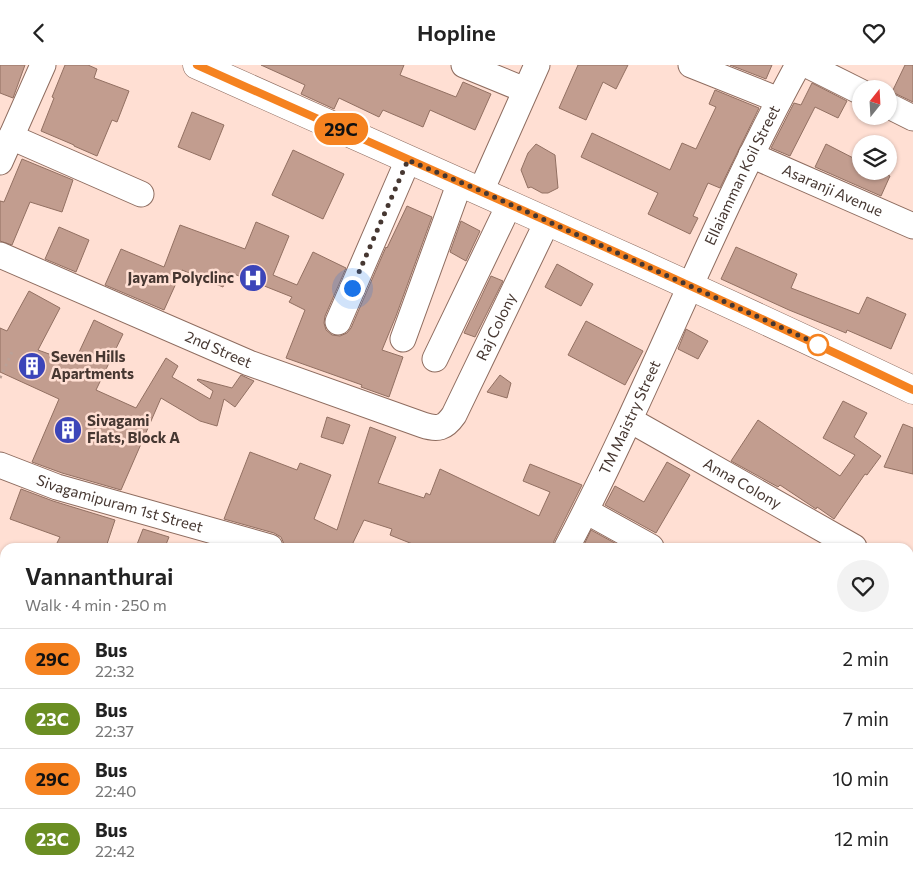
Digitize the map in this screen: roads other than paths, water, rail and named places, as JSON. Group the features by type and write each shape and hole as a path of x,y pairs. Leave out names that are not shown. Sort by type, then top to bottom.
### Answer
{"main road":[{"path":"197,65 691,286 913,390"}],"street":[{"path":"0,162 43,65"},
{"path":"464,65 525,90"},
{"path":"403,339 470,186 525,90 537,65"},
{"path":"691,65 778,101"},
{"name":"Ellaiamman Koil Street","path":"691,286 751,155 798,65"},
{"path":"807,65 852,88"},
{"path":"898,110 913,118"},
{"path":"12,137 141,194"},
{"name":"Asaranji Avenue","path":"751,155 913,225"},
{"path":"338,322 408,160"},
{"path":"435,359 509,205"},
{"name":"Raj Colony","path":"441,429 448,424 454,415 547,222"},
{"name":"2nd Street","path":"0,255 249,363 423,425 441,429"},
{"name":"TM Maistry Street","path":"569,543 630,420 691,286"},
{"name":"Anna Colony","path":"630,420 847,543"},
{"name":"Sivagamipuram 1st Street","path":"0,465 57,487 256,543"},
{"path":"586,511 644,543"}],"place":[{"name":"Jayam Polyclinc","path":"253,278"},
{"name":"Seven Hills Apartments","path":"32,366"},
{"name":"Sivagami Flats, Block A","path":"68,430"}]}
